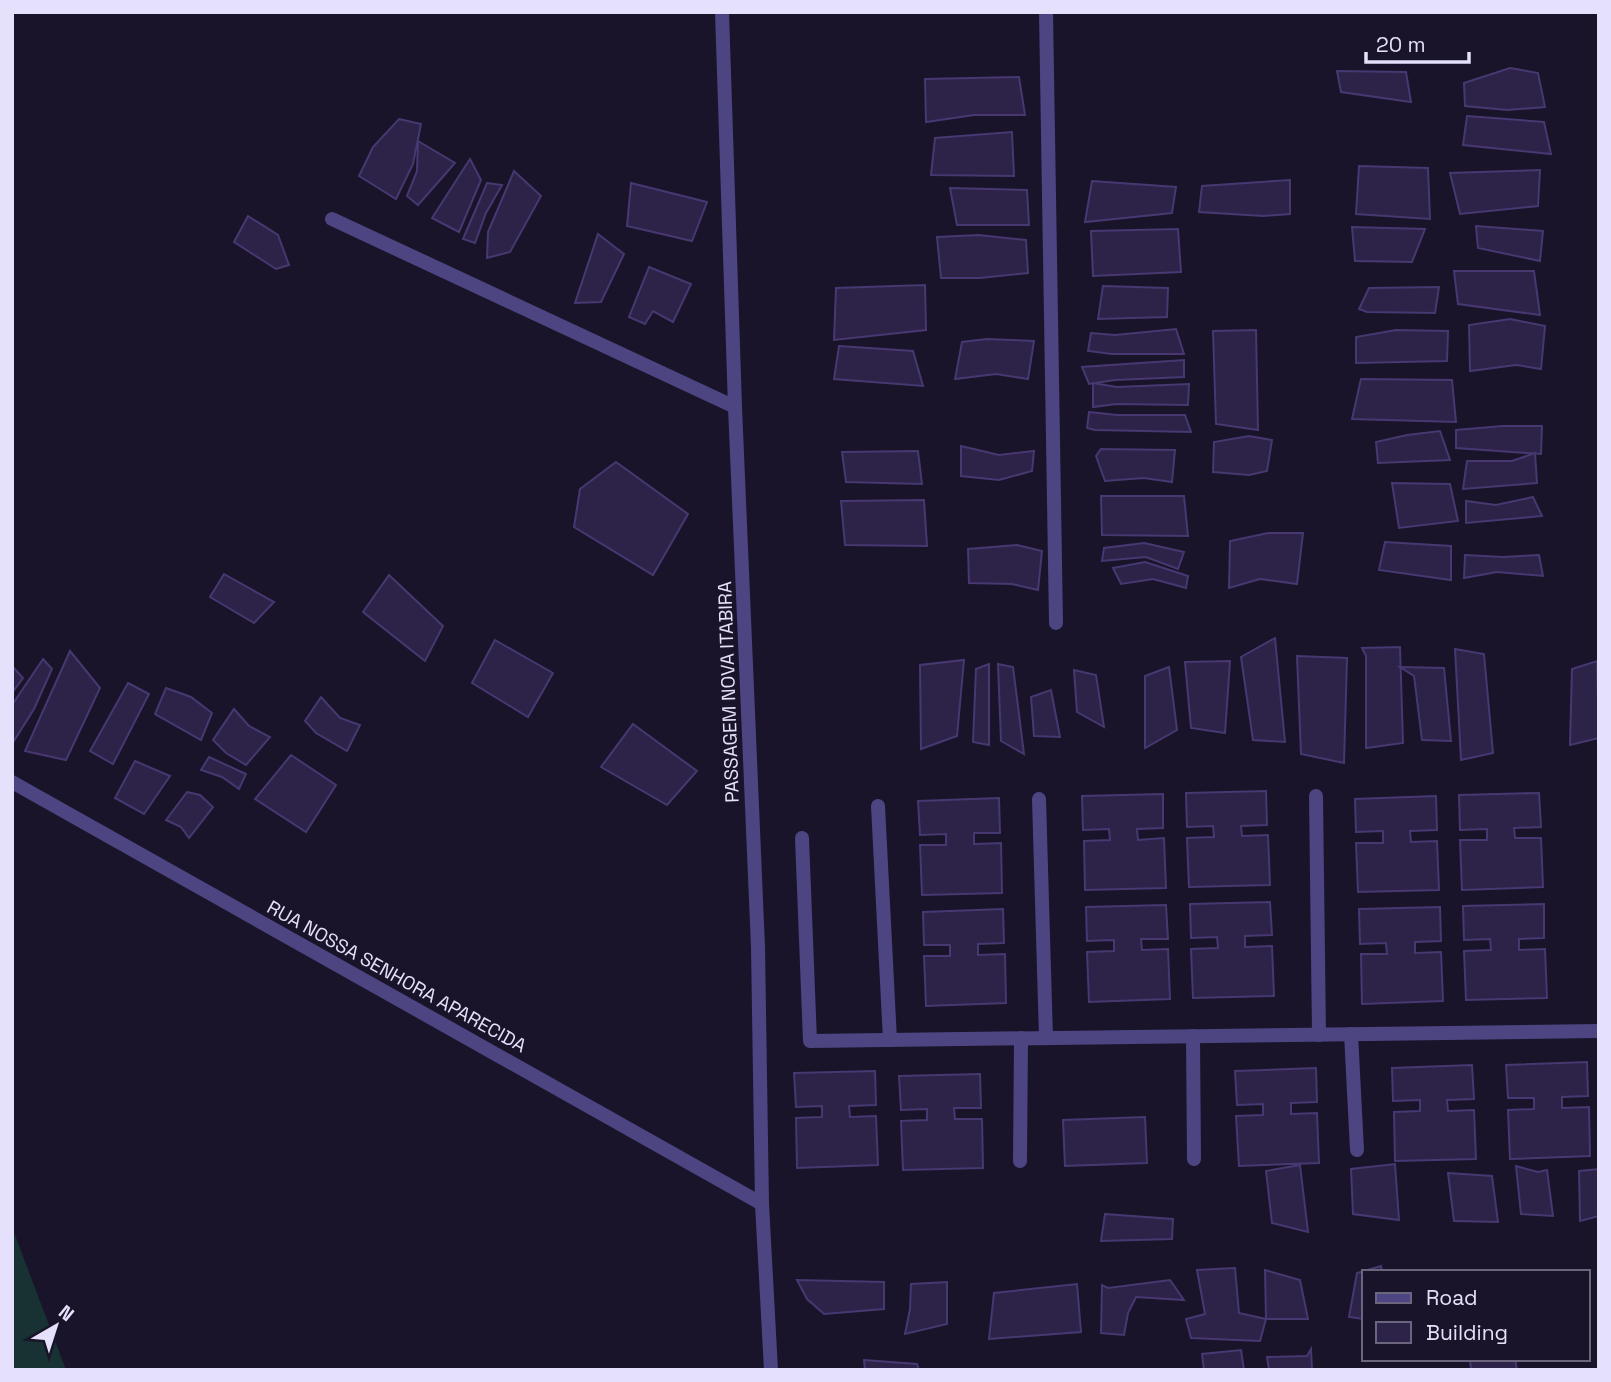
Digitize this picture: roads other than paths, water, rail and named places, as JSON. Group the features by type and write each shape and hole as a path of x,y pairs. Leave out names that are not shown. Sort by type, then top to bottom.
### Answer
{"street":[{"name":"PASSAGEM NOVA ITABIRA","path":"722,12 735,407 758,947 762,1204 771,1370"},
{"path":"1046,12 1056,623"},
{"path":"332,219 735,407"},
{"name":"RUA NOSSA SENHORA APARECIDA","path":"12,782 762,1204"},
{"path":"1316,796 1319,1035"},
{"path":"1039,799 1046,1038"},
{"path":"878,806 890,1040"},
{"path":"802,838 810,1041 1599,1031"},
{"path":"1351,1034 1357,1150"},
{"path":"1194,1037 1194,1159"},
{"path":"1020,1161 1021,1038"}]}
